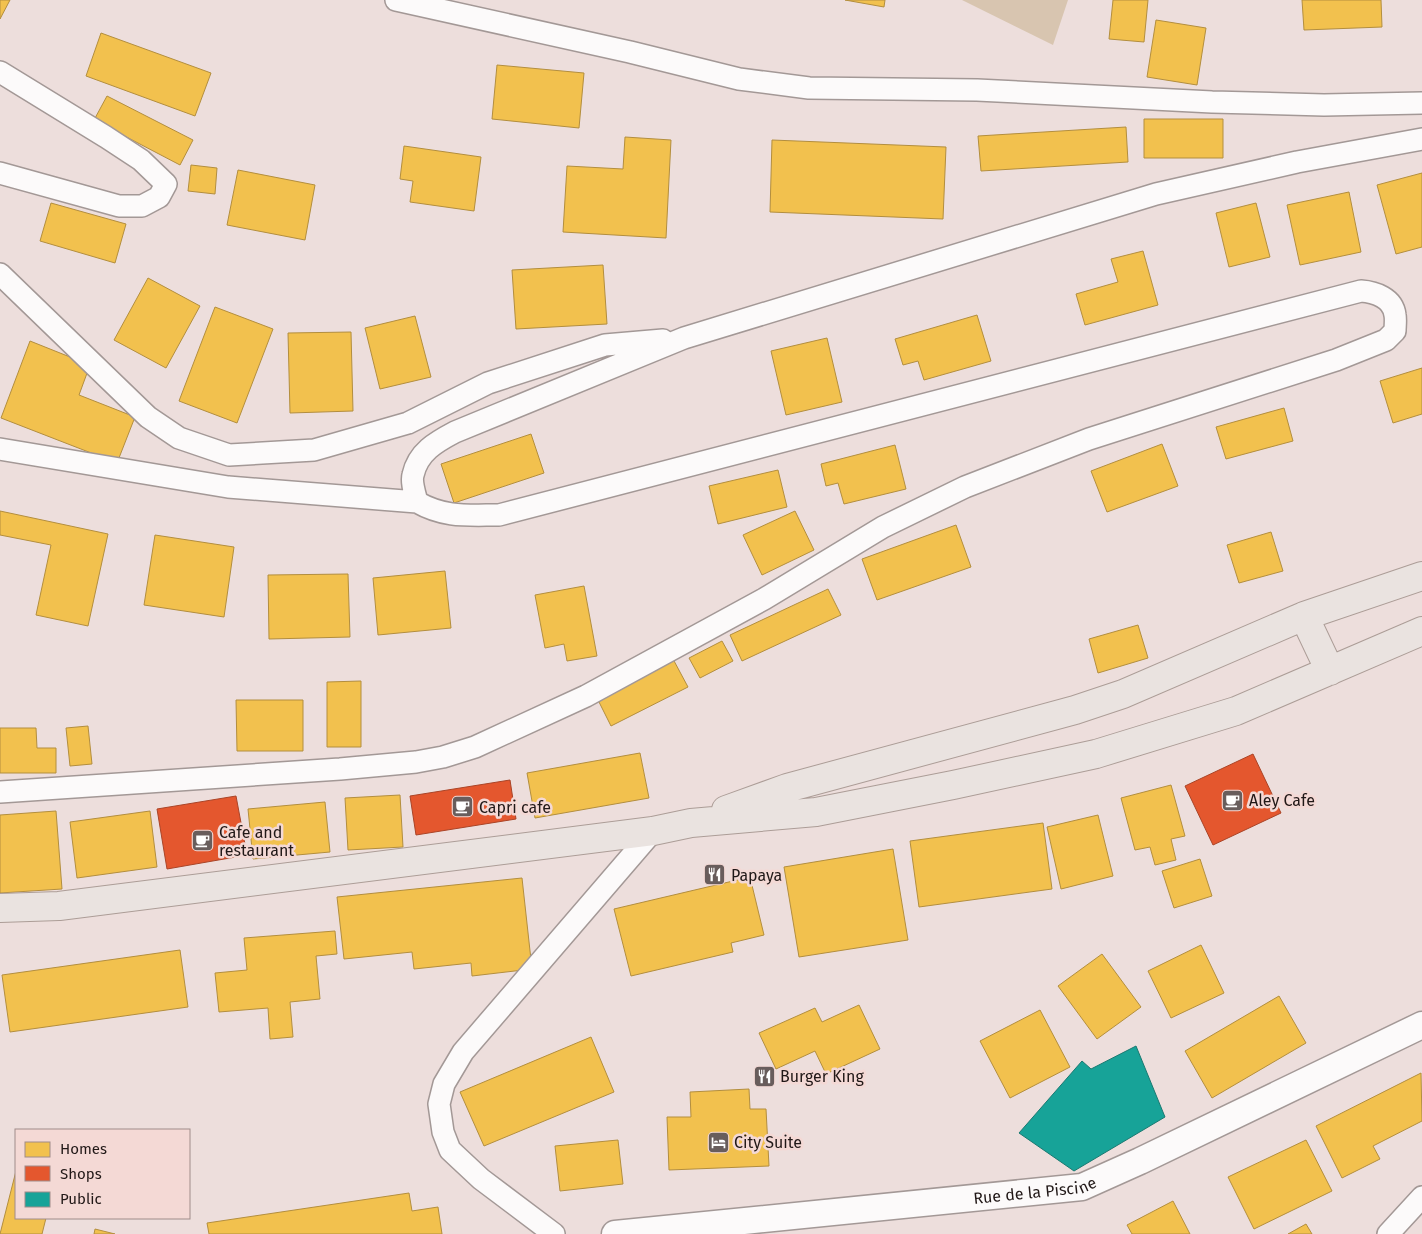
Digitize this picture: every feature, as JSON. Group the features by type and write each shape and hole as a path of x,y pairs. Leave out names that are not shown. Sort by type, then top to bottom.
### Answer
{"main road":[{"path":"692,823 787,788 1083,707 1123,694 1304,616 1422,576"},
{"path":"1304,616 1330,671"},
{"path":"0,908 59,906 654,831 692,823 816,812 1096,754 1236,711 1422,631"}],"street":[{"path":"396,0 630,52 740,79 809,88 977,90 1324,106 1422,103"},
{"path":"0,72 134,156 166,184 159,197 142,206 119,206 0,173"},
{"path":"417,502 412,476 423,452 434,443 455,432 684,338 1156,194 1297,162 1422,139"},
{"path":"0,274 148,417 179,438 229,455 314,450 408,422 488,383 605,345 684,338"},
{"path":"0,449 228,486 417,502 432,511 454,515 499,515 1361,291 1376,292 1388,301 1396,313 1395,331 1386,340 1336,360 1088,439 965,487 883,527 764,599 586,696 475,747 443,757 416,762 340,770 0,792"},
{"path":"554,1234 481,1179 450,1150 443,1132 439,1104 444,1084 463,1052 654,831"},
{"name":"Rue de la Piscine","path":"615,1234 1082,1187 1422,1025"},
{"path":"1388,1234 1422,1197"}],"shaded area":[{"path":"962,0 1068,0 1053,45"}],"building: Homes":[{"path":"0,0 10,0 0,19"},
{"path":"845,0 885,0 884,7"},
{"path":"1113,0 1148,0 1144,42 1109,39"},
{"path":"1302,0 1381,0 1382,27 1304,30"},
{"path":"1156,20 1206,28 1197,85 1147,77"},
{"path":"101,33 211,73 195,116 86,76"},
{"path":"497,65 584,73 579,128 492,119"},
{"path":"107,96 193,140 180,165 94,120"},
{"path":"1144,119 1223,119 1223,158 1144,158"},
{"path":"1126,127 1128,162 981,171 978,136"},
{"path":"625,137 671,140 666,238 563,232 567,166 623,169"},
{"path":"772,140 946,147 943,219 770,212"},
{"path":"404,146 481,157 474,211 410,202 413,181 400,179"},
{"path":"191,165 217,168 215,194 188,191"},
{"path":"238,170 315,185 305,240 227,225"},
{"path":"1422,173 1422,247 1396,254 1377,185"},
{"path":"1349,192 1361,252 1300,265 1287,205"},
{"path":"51,203 126,224 115,263 40,241"},
{"path":"1256,203 1270,257 1229,267 1216,213"},
{"path":"1143,251 1158,305 1085,325 1076,294 1118,282 1111,259"},
{"path":"603,265 607,324 516,329 512,270"},
{"path":"148,278 200,306 166,368 114,340"},
{"path":"215,307 273,329 237,423 179,401"},
{"path":"977,315 991,361 924,380 918,361 903,365 895,339"},
{"path":"415,316 431,377 380,389 365,328"},
{"path":"351,332 353,411 290,413 288,333"},
{"path":"827,338 842,402 786,415 771,351"},
{"path":"30,341 90,365 79,395 135,417 117,463 1,418"},
{"path":"1422,368 1422,414 1393,423 1380,381"},
{"path":"1284,408 1293,441 1226,459 1216,427"},
{"path":"531,434 544,473 454,503 441,464"},
{"path":"1162,444 1178,486 1107,512 1091,471"},
{"path":"895,445 906,489 844,504 838,483 826,486 821,464"},
{"path":"778,470 787,507 718,524 709,486"},
{"path":"0,511 108,534 88,626 36,615 51,545 0,535"},
{"path":"795,511 814,550 762,575 743,535"},
{"path":"956,525 971,567 877,600 862,559"},
{"path":"1271,532 1283,571 1239,583 1227,545"},
{"path":"155,535 234,547 224,617 144,605"},
{"path":"445,571 451,628 378,635 373,578"},
{"path":"348,574 350,637 269,639 268,575"},
{"path":"584,586 597,656 567,661 564,644 545,648 535,595"},
{"path":"828,589 841,615 742,661 730,635"},
{"path":"1138,625 1148,658 1098,673 1089,639"},
{"path":"722,641 733,661 700,678 689,658"},
{"path":"673,659 688,687 611,726 597,698"},
{"path":"361,681 361,747 327,747 327,682"},
{"path":"236,700 303,700 303,751 237,751"},
{"path":"88,726 92,764 70,766 66,728"},
{"path":"0,728 36,728 37,748 56,748 56,773 0,773"},
{"path":"640,753 649,798 535,818 527,773"},
{"path":"1171,785 1185,836 1171,839 1176,860 1155,865 1150,847 1135,850 1121,798"},
{"path":"400,795 403,847 348,850 345,798"},
{"path":"325,802 330,852 253,859 248,809"},
{"path":"56,811 62,889 0,893 0,815"},
{"path":"150,811 157,867 77,878 70,822"},
{"path":"1098,815 1113,876 1061,889 1047,827"},
{"path":"1043,823 1052,889 919,907 910,841"},
{"path":"893,849 908,940 799,957 784,867"},
{"path":"1200,859 1212,896 1174,908 1162,871"},
{"path":"750,877 764,935 731,943 733,952 631,976 614,909"},
{"path":"522,878 532,969 472,976 471,963 414,969 412,952 344,959 337,897"},
{"path":"335,931 337,954 316,956 320,999 290,1002 293,1037 270,1039 268,1008 219,1012 215,973 247,970 244,938"},
{"path":"1201,945 1224,993 1171,1018 1148,971"},
{"path":"180,950 188,1007 10,1032 2,975"},
{"path":"1102,954 1141,1007 1097,1039 1058,986"},
{"path":"1279,996 1306,1043 1212,1098 1185,1051"},
{"path":"859,1005 880,1049 826,1074 815,1051 776,1069 759,1033 815,1008 822,1022"},
{"path":"1040,1010 1070,1067 1010,1098 980,1041"},
{"path":"591,1037 614,1092 484,1146 460,1092"},
{"path":"1421,1073 1422,1121 1373,1146 1380,1159 1342,1178 1316,1126"},
{"name":"City Suite","path":"749,1089 750,1109 766,1109 769,1166 669,1170 667,1117 691,1117 690,1092"},
{"path":"618,1140 623,1184 560,1191 555,1146"},
{"path":"1306,1140 1332,1191 1254,1229 1228,1177"},
{"path":"15,1175 15,1219 46,1219 42,1234 0,1234"},
{"path":"409,1193 412,1211 438,1207 442,1234 209,1234 207,1223"},
{"path":"1173,1201 1190,1234 1132,1234 1127,1225"},
{"path":"1306,1224 1312,1234 1288,1234"},
{"path":"95,1229 115,1234 94,1234"}],"building: Shops":[{"name":"Aley Cafe","path":"1253,754 1281,813 1213,845 1185,786"},
{"name":"Capri cafe","path":"510,780 516,819 416,835 410,796"},
{"name":"Cafe and restaurant","path":"236,796 247,855 167,869 157,809"}],"building: Public":[{"path":"1136,1046 1165,1117 1074,1171 1019,1133 1082,1061 1091,1069"}],"place":[{"name":"Aley Cafe","path":"1233,800"},
{"name":"Capri cafe","path":"463,807"},
{"name":"Cafe and restaurant","path":"203,841"},
{"name":"Papaya","path":"715,875"},
{"name":"Burger King","path":"764,1076"},
{"name":"City Suite","path":"718,1142"}]}
